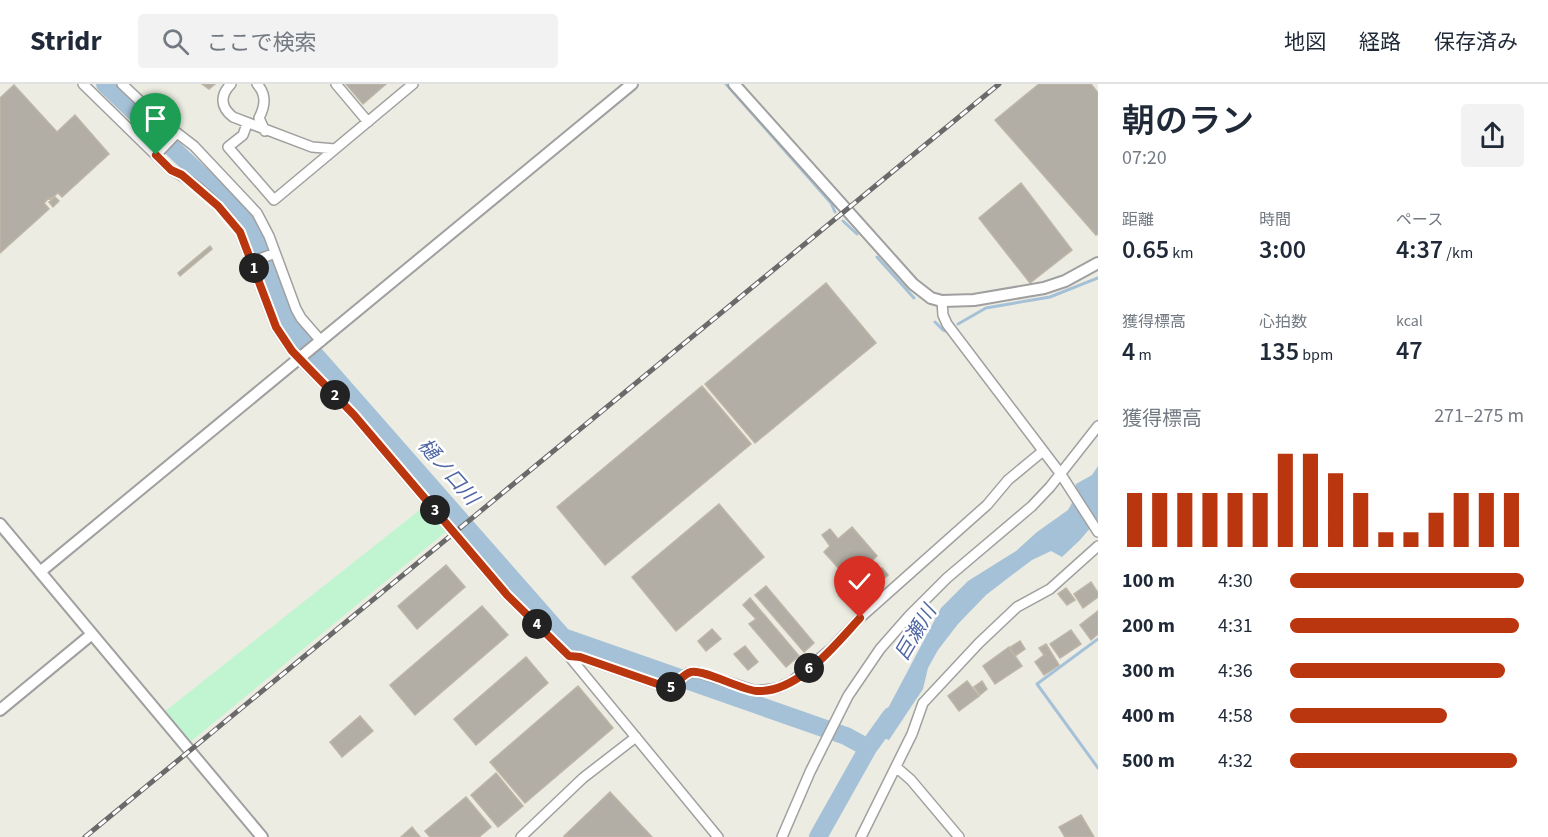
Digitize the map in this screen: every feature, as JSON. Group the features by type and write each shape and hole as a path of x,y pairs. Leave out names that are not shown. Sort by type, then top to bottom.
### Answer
{"street":[{"path":"84,84 158,154 171,170 182,175 232,222 240,232 254,261 276,327 292,351 302,357 354,415 507,595 569,656 718,837"},
{"path":"122,84 175,134 194,146 257,213 296,309 319,343"},
{"path":"231,84 224,92 224,107 229,115 265,131 312,147 336,149"},
{"path":"257,84 264,95 264,107 260,118 265,131"},
{"path":"336,84 368,122"},
{"path":"247,124 243,135 228,147 274,200 413,84"},
{"path":"40,572 632,84"},
{"path":"734,84 920,292 931,298 942,301 974,300 1025,293 1065,281 1098,263"},
{"path":"158,154 175,134"},
{"path":"254,261 274,254"},
{"path":"942,301 943,315 947,324 1061,474 1098,532"},
{"path":"782,837 836,719 848,696 880,649 947,578 1032,506 1067,467 1098,426"},
{"path":"569,656 580,657 669,688 688,673 697,672 756,691 778,688 804,673 832,648 860,618 987,505 1008,480 1043,451"},
{"path":"0,524 262,837"},
{"path":"861,837 912,734 923,703 1017,607 1050,589 1098,546"},
{"path":"0,710 92,634"},
{"path":"521,837 583,778 636,737"},
{"path":"896,767 911,780 959,837"}],"green space":[{"path":"426,505 448,530 189,743 164,712"}],"water":[{"path":"1098,466 1098,519 1080,540 1062,557 1051,551 1032,560 986,595 958,624 938,650 928,668 923,689 889,740 869,732 886,712 941,608 968,581 1016,551 1037,532 1068,510 1076,484 1092,475"}],"building":[{"path":"202,84 215,84 209,89"},
{"path":"346,84 386,84 363,104"},
{"path":"1039,84 1091,84 1098,93 1098,234 1096,235 995,120"},
{"path":"14,85 57,132 75,115 109,154 62,197 58,193 49,198 44,203 49,209 0,253 0,98"},
{"path":"1021,183 1072,250 1030,283 979,218"},
{"path":"55,197 59,201 53,207 49,202"},
{"path":"210,246 212,249 180,276 178,273"},
{"path":"826,283 876,343 755,443 705,384"},
{"path":"702,386 751,444 605,565 557,507"},
{"path":"719,504 764,557 676,631 632,577"},
{"path":"852,527 877,556 849,580 824,552 830,546 822,535 830,529 838,539"},
{"path":"446,565 465,587 417,629 398,606"},
{"path":"882,568 888,575 877,585 879,588 867,598 858,588"},
{"path":"1091,582 1098,597 1083,608 1074,594"},
{"path":"766,586 814,643 804,652 755,595"},
{"path":"1066,588 1075,600 1067,605 1058,594"},
{"path":"750,598 799,656 786,667 749,624 756,619 743,605"},
{"path":"482,606 508,635 415,715 390,685"},
{"path":"1098,611 1098,634 1091,640 1080,625"},
{"path":"712,629 721,639 706,651 698,641"},
{"path":"1071,630 1081,644 1060,658 1050,644"},
{"path":"1020,641 1025,649 1015,656 1009,648"},
{"path":"1046,644 1059,665 1044,675 1035,662 1044,655 1039,648"},
{"path":"745,646 758,662 748,670 734,654"},
{"path":"1009,647 1022,666 995,684 983,666"},
{"path":"526,657 548,683 476,745 454,719"},
{"path":"967,681 979,696 959,711 948,696"},
{"path":"982,681 987,689 980,695 974,687"},
{"path":"578,686 613,728 525,803 490,762"},
{"path":"360,716 373,731 342,757 330,742"},
{"path":"496,773 523,806 498,827 471,795"},
{"path":"610,792 652,837 564,836"},
{"path":"466,797 491,827 479,837 430,837 425,831"},
{"path":"1081,815 1094,837 1065,837 1059,827"},
{"path":"412,827 420,837 401,837"}],"waterway":[{"name":"樋ノ口川","path":"105,84 244,216 260,244 295,332 563,637 846,736 868,748"},
{"path":"726,84 831,203 835,212"},
{"path":"843,221 857,234"},
{"path":"877,257 914,298"},
{"path":"958,324 986,308 1050,297 1098,278"},
{"path":"935,322 946,331"},
{"path":"1098,639 1037,684 1098,768"},
{"name":"巨瀬川","path":"818,837 868,748 891,716"}],"railway":[{"path":"85,837 999,84"}],"route":[{"path":"156,155 171,170 182,175 218,206 240,232 276,327 292,351 354,415 507,595 569,656 580,657 669,688 688,673 697,672 743,688 766,691 791,682 804,673 860,618"}]}
